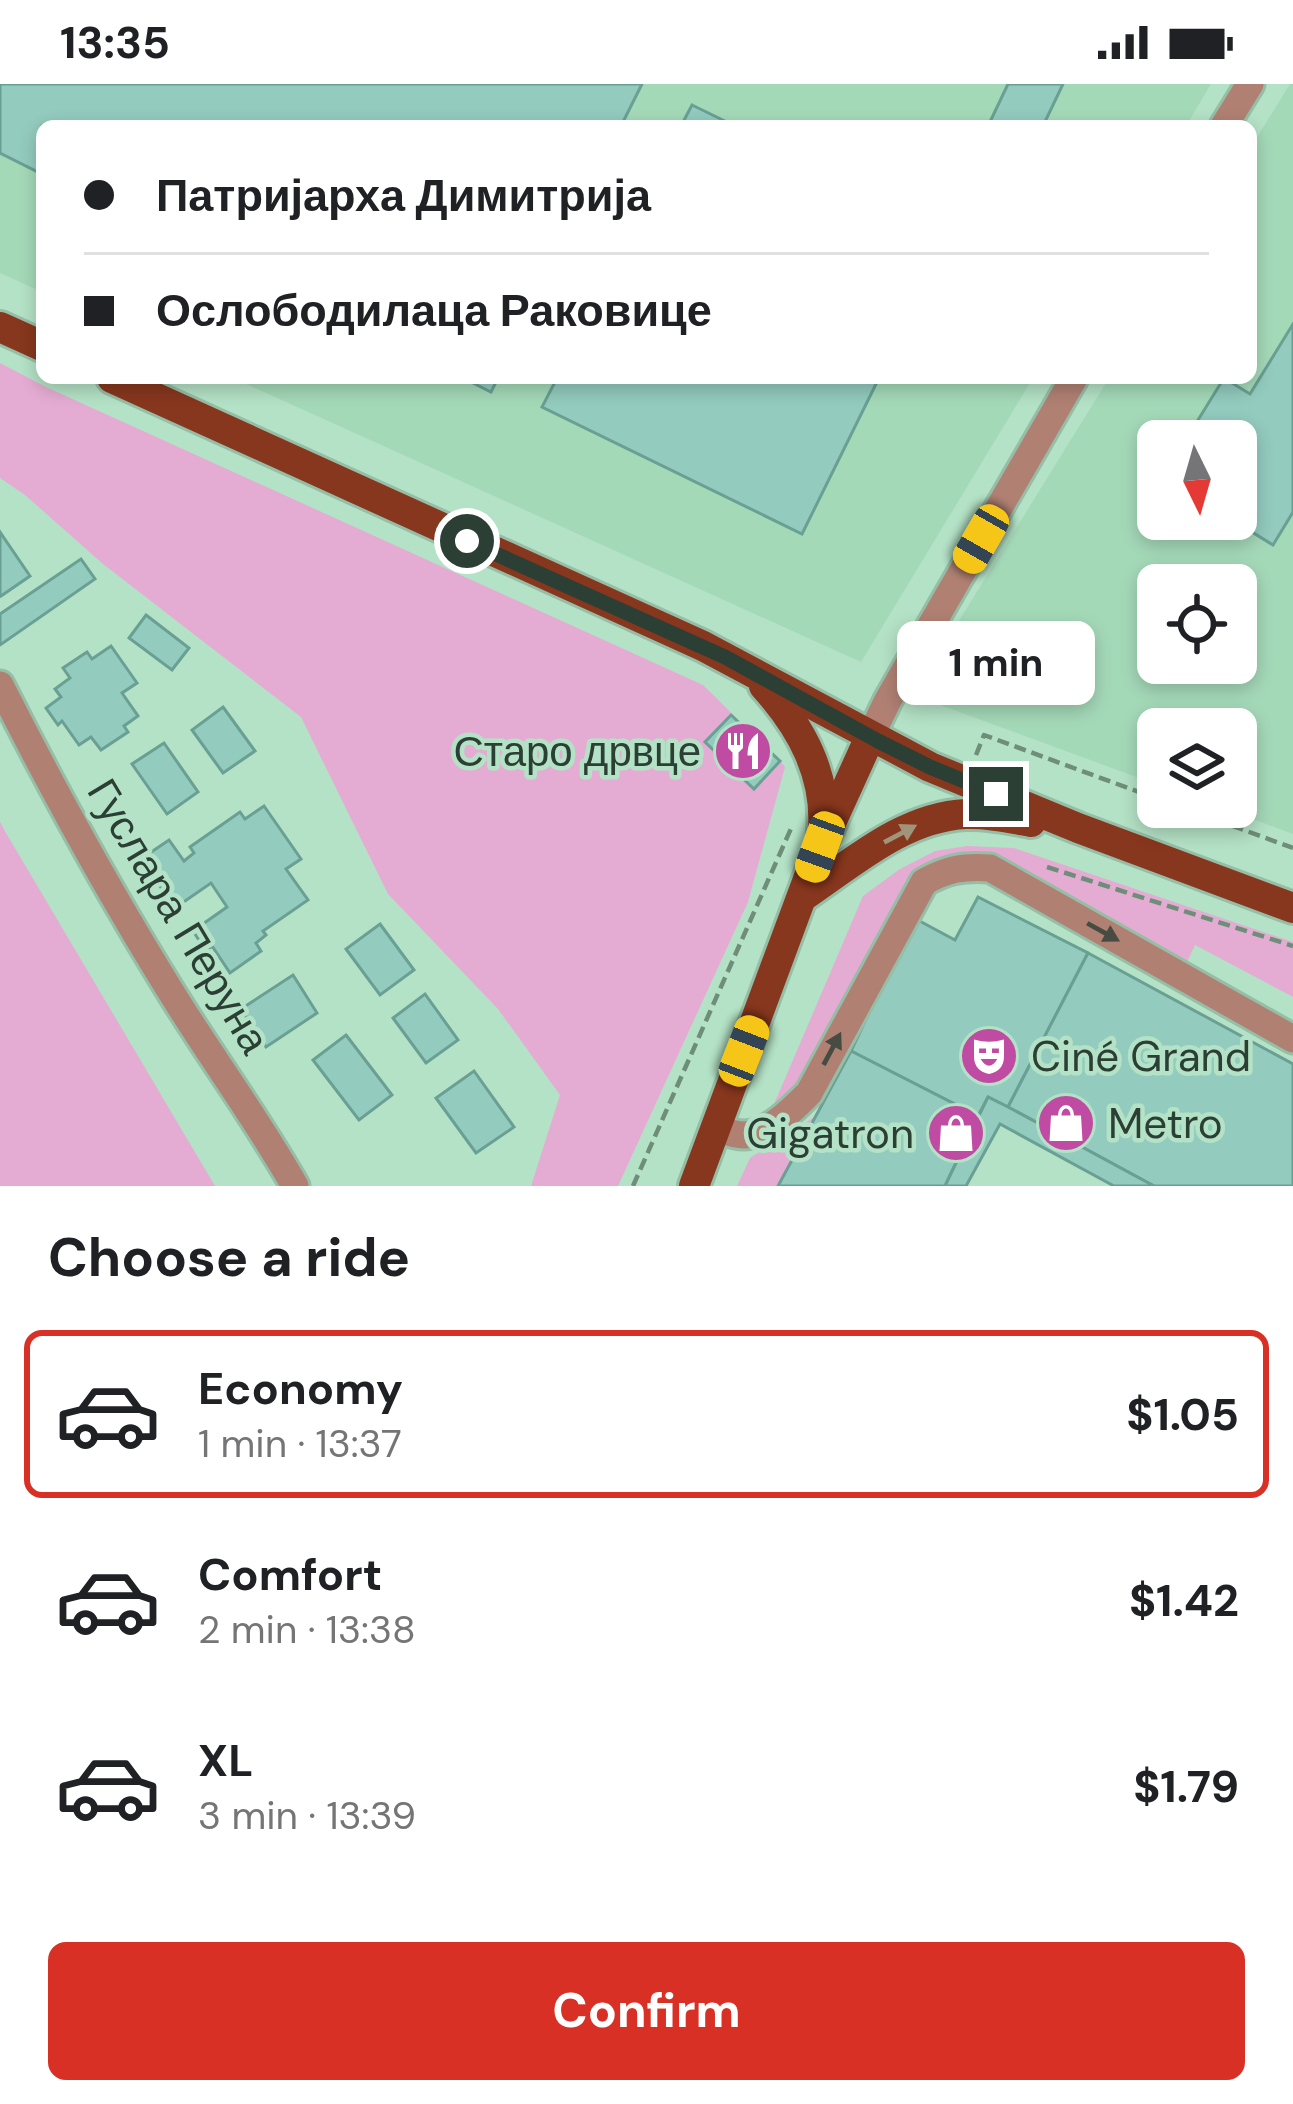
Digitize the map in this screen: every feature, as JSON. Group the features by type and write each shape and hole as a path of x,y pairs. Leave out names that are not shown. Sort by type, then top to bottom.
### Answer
{"main road":[{"path":"0,327 36,343"},
{"path":"125,384 748,668 942,772 1293,908"},
{"path":"748,668 793,722 811,756 824,805 820,847"},
{"path":"694,1186 820,847 870,737"},
{"path":"802,898 884,842 923,822 971,814 1078,828"}],"street":[{"path":"1228,120 1250,84"},
{"path":"870,737 1071,384"},
{"name":"Гуслара Перуна","path":"0,685 106,882 295,1186"},
{"path":"715,1128 741,1135 755,1133 809,1093 924,882 944,870 967,866 990,868 1293,1039"}],"path":[{"path":"973,766 984,735 1137,791"},
{"path":"1238,828 1293,848"},
{"path":"1032,862 1293,946"}],"shaded area":[{"path":"0,84 1211,84 1190,120 36,120 36,289 0,273"},
{"path":"1293,84 1293,834 1257,821 1257,708 1137,708 1137,777 913,695 1105,384 1257,384 1257,137"},
{"path":"0,363 36,384 703,685 785,767 748,902 618,1186 531,1186 560,1095 498,1009 388,894 301,717 0,478"},
{"path":"246,384 1029,384 861,662"},
{"path":"0,822 6,833 215,1186 0,1186"},
{"path":"967,846 1014,848 1293,942 1293,997 1195,945 1184,968 995,862 927,872 795,1099 769,1116 863,896 935,851"},
{"path":"816,1116 778,1186 737,1186 750,1158"}],"building":[{"path":"0,84 642,84 624,120 36,120 36,171 0,153"},
{"path":"1008,84 1063,84 1046,120 991,120"},
{"path":"692,105 723,120 684,120"},
{"path":"1293,324 1293,512 1273,545 1257,535 1257,420 1198,420 1220,384 1234,384 1250,394"},
{"path":"554,384 876,384 802,534 542,407"},
{"path":"0,532 30,576 1,596 0,594"},
{"path":"81,559 95,579 0,645 0,614"},
{"path":"146,615 189,648 172,670 129,638"},
{"path":"111,646 137,683 122,693 138,716 124,726 128,732 101,750 91,737 79,745 46,708 61,697 55,689 70,678 63,668 87,652 92,659"},
{"path":"223,707 255,751 223,773 192,730"},
{"name":"Старо дрвце","path":"731,715 780,761 754,789 705,742"},
{"path":"164,743 198,792 167,814 132,764"},
{"path":"264,806 301,859 286,869 308,900 263,931 266,935 256,943 261,951 230,973 212,946 206,951 193,931 227,907 211,883 175,908 141,859 169,840 184,861 194,853 190,847 240,812 245,819"},
{"path":"978,897 1088,953 1008,1107 988,1097 978,1116 851,1051 914,918 955,940"},
{"path":"380,924 414,970 380,995 346,949"},
{"path":"1088,953 1293,1064 1293,1186 1154,1186 1008,1107"},
{"path":"293,975 317,1013 266,1047 241,1009"},
{"path":"425,994 458,1040 426,1063 393,1018"},
{"path":"346,1035 392,1095 359,1120 313,1060"},
{"path":"851,1051 978,1116 945,1186 778,1186"},
{"path":"474,1071 514,1127 476,1153 436,1098"},
{"path":"988,1097 1154,1186 1114,1186 1000,1124 966,1186 945,1186"}],"place":[{"name":"Старо дрвце","path":"743,751"},
{"name":"Ciné Grand","path":"989,1056"},
{"name":"Metro","path":"1066,1123"},
{"name":"Gigatron","path":"956,1133"}],"route":[{"path":"467,541 725,657 878,741 996,794"}]}
